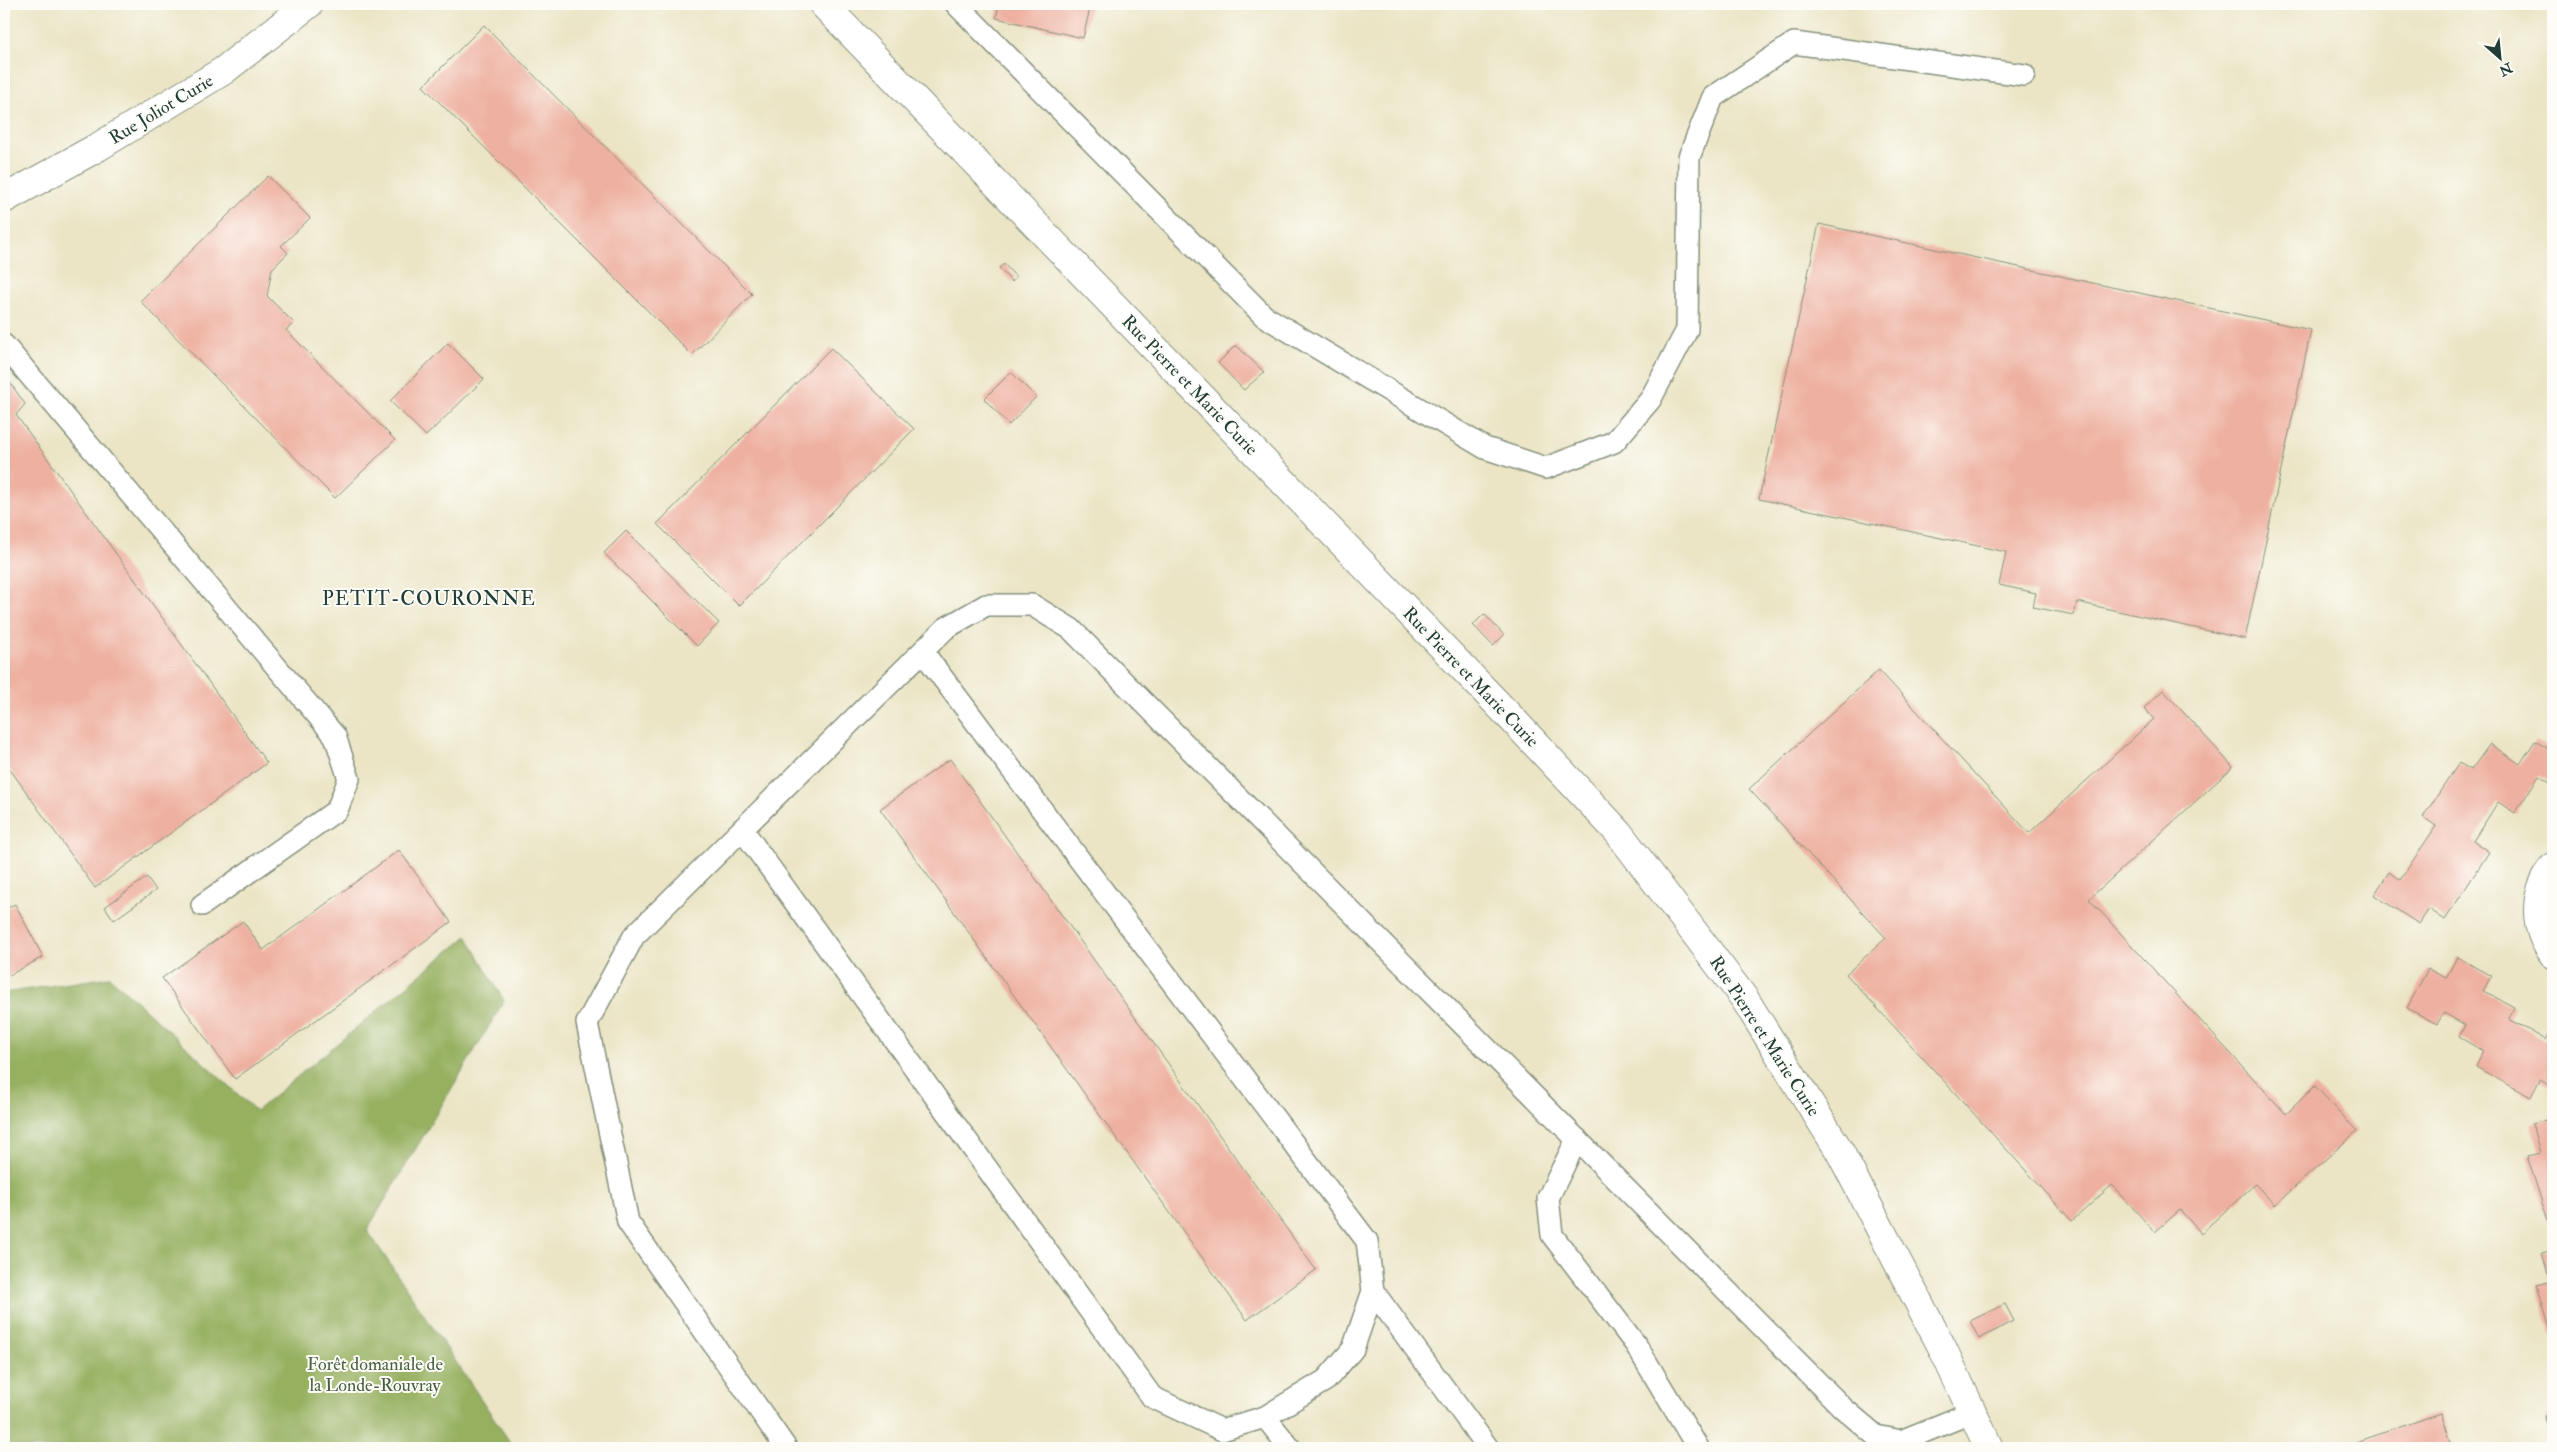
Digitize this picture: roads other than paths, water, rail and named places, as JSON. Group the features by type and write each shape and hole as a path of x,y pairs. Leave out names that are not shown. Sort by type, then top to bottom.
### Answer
{"street":[{"name":"Rue Joliot Curie","path":"4,199 98,147 223,71 309,4"},
{"name":"Rue Pierre et Marie Curie","path":"822,4 1514,720 1618,832 1744,998 1839,1150 1942,1347 1989,1448"},
{"path":"2553,867 2546,877 2538,898 2538,921 2545,943 2553,954"}],"lane":[{"path":"956,4 1264,316 1485,448 1546,468 1614,442 1650,400 1687,330 1689,157 1713,97 1794,43 2024,75"},
{"path":"4,344 335,736 349,779 337,810 202,905"},
{"path":"786,1448 628,1222 587,1023 634,936 946,628 986,605 1032,605 1071,629 1843,1408 1876,1436 1902,1445 1973,1412"},
{"path":"742,829 1152,1397 1222,1430 1265,1417 1326,1380 1354,1348 1373,1291 1367,1240 923,652"},
{"path":"1576,1139 1548,1198 1552,1235 1636,1345 1698,1448"},
{"path":"1373,1291 1488,1448"},
{"path":"1265,1417 1290,1448"}],"district":[{"name":"PETIT-COURONNE","path":"429,598"}],"park label":[{"name":"Forêt domaniale de la Londe-Rouvray","path":"375,1374"}]}
